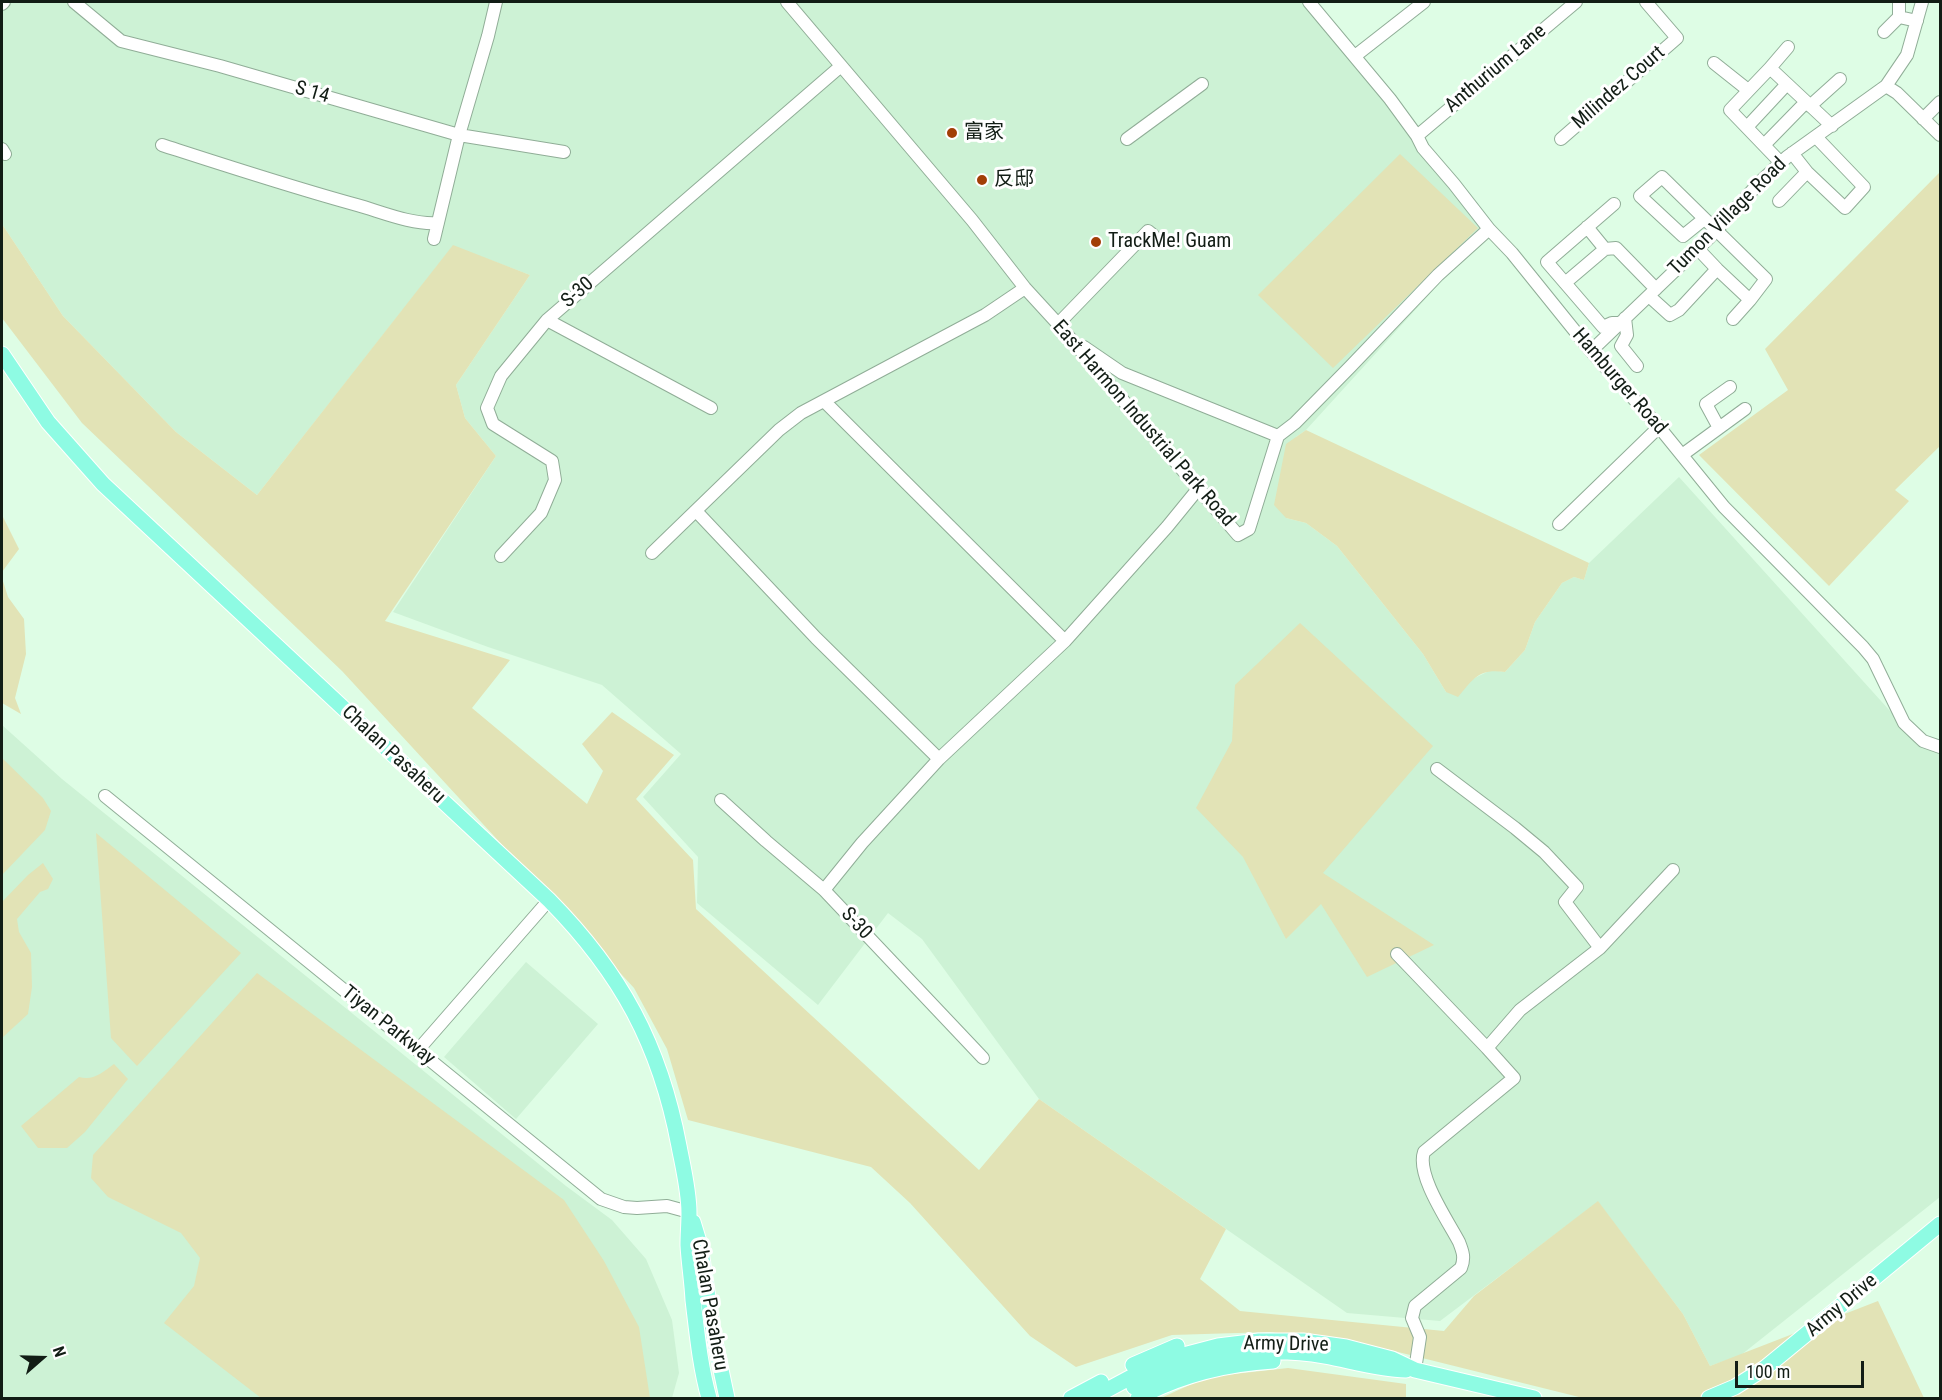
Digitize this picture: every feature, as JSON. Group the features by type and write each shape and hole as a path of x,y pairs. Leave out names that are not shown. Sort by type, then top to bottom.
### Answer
{"main road":[{"name":"Chalan Pasaheru","path":"2,354 48,422 109,490 549,900 600,957 628,1000 649,1041 671,1105 689,1212 688,1247 697,1341 709,1398"},
{"name":"Chalan Pasaheru","path":"689,1212 700,1245 715,1346 727,1398"},
{"name":"Army Drive","path":"1709,1398 1735,1387 1766,1368 1941,1224"},
{"path":"1071,1398 1172,1347 1238,1333 1281,1332 1325,1337 1369,1359"},
{"name":"Army Drive","path":"1092,1398 1133,1376 1197,1350 1259,1341 1303,1341 1325,1343 1369,1359 1534,1398"},
{"name":"Army Drive","path":"1114,1398 1182,1366 1242,1353 1302,1353 1369,1359"},
{"path":"1138,1398 1184,1377 1241,1364 1369,1359"}],"street":[{"name":"S 14","path":"74,2 122,41 459,135 564,152"},
{"path":"434,239 459,135 496,2"},
{"name":"East Harmon Industrial Park Road","path":"787,2 972,220 1025,288 1238,535 1249,529 1278,436"},
{"name":"Hamburger Road","path":"1309,2 1390,99 1423,148 1489,229 1512,253 1591,351 1682,454 1724,507 1863,647 1874,662 1904,723 1923,741 1941,747"},
{"path":"1355,56 1424,2"},
{"name":"Anthurium Lane","path":"1417,136 1576,2"},
{"name":"Milindez Court","path":"1561,139 1677,38 1646,2"},
{"path":"1884,32 1899,17 1899,2"},
{"name":"Tumon Village Road","path":"1591,351 1698,249 1760,182 1792,153 1886,86 1907,55 1922,2"},
{"path":"1899,17 1917,21"},
{"path":"1781,163 1730,110 1788,47"},
{"path":"1714,63 1748,90"},
{"name":"S-30","path":"501,555 541,513 555,480 552,461 493,424 487,408 501,376 547,320 841,66"},
{"path":"1770,68 1832,126"},
{"path":"1764,145 1808,104 1840,79"},
{"path":"1126,139 1202,84"},
{"path":"1747,127 1787,84"},
{"path":"1886,86 1897,93 1941,135"},
{"path":"1923,119 1941,102"},
{"path":"1792,153 1845,208 1864,187 1816,137"},
{"path":"162,145 397,217 429,224 438,223"},
{"path":"1779,201 1808,172"},
{"path":"1704,219 1683,236 1640,196 1662,177 1766,279 1733,319"},
{"path":"1614,204 1547,262 1603,327 1622,321 1627,335 1621,346 1637,366"},
{"path":"1587,227 1605,249"},
{"path":"1153,235 1148,231 1058,324 1089,351 1122,374 1278,436 1295,423 1438,275 1489,229"},
{"path":"1565,283 1605,249 1616,248 1670,315 1679,310 1717,269"},
{"path":"1698,249 1750,300"},
{"path":"652,553 779,430 801,413 985,315 1025,288"},
{"path":"547,320 711,408"},
{"path":"1719,428 1706,404 1730,387"},
{"path":"824,401 1065,641"},
{"path":"1682,454 1745,409"},
{"path":"1559,524 1659,428"},
{"path":"824,890 862,843 939,759 1065,641 1198,489"},
{"path":"696,511 816,638 939,759"},
{"path":"1437,769 1544,852 1577,887 1565,902 1600,948"},
{"name":"Tiyan Parkway","path":"105,796 601,1199 624,1207 667,1206 689,1212"},
{"name":"S-30","path":"721,800 824,890 983,1059"},
{"path":"1487,1048 1521,1010 1600,948 1673,870"},
{"path":"418,1050 549,900"},
{"path":"1397,954 1514,1078 1424,1152 1423,1168 1429,1185 1459,1242 1464,1261 1461,1268 1415,1306 1412,1317 1420,1337 1414,1370"}],"shaded area":[{"path":"2,2 1309,2 1489,229 1306,430 1296,437 1286,518 1306,523 1337,546 1423,654 1446,692 1491,670 1505,672 1525,650 1535,622 1562,583 1574,577 1584,580 1589,563 1679,477 1918,742 1940,753 1940,1197 1741,1355 1710,1366 1683,1314 1598,1202 1440,1321 1347,1313 1039,1099 922,939 888,913 818,1005 697,903 698,857 643,797 681,754 602,685 393,612 496,456 465,418 456,385 530,275 453,246 257,495 176,432 63,316 2,224"},
{"path":"1400,154 1478,228 1333,368 1258,295"},
{"path":"1940,172 1940,446 1895,490 1909,501 1829,586 1699,455 1788,390 1765,349"},
{"path":"2,224 63,316 176,432 257,495 453,245 530,275 456,385 465,418 496,456 385,621 510,660 472,708 587,804 603,771 582,744 612,712 674,755 636,799 693,860 696,909 979,1170 1039,1099 1226,1229 1200,1279 1240,1311 1444,1331 1474,1296 1598,1201 1683,1314 1710,1366 1878,1301 1924,1398 1583,1398 1386,1349 1270,1332 1172,1335 1076,1367 1030,1336 910,1203 871,1167 688,1120 667,1049 634,988 342,671 82,423 2,318"},
{"path":"1306,430 1589,563 1584,580 1574,577 1562,583 1535,622 1525,650 1505,672 1489,672 1477,676 1458,697 1446,692 1423,654 1337,546 1306,523 1286,518 1274,505 1286,444"},
{"path":"2,518 19,549 2,572"},
{"path":"2,578 8,597 24,619 26,654 15,698 21,714 2,703"},
{"path":"1300,623 1433,746 1323,873 1434,945 1367,977 1321,904 1286,939 1243,857 1196,808 1232,741 1235,685"},
{"path":"2,725 62,779 566,1186 612,1220 646,1259 672,1320 679,1373 672,1398 2,1398"},
{"path":"2,758 43,798 51,811 45,830 2,875"},
{"path":"96,833 241,953 137,1066 111,1038"},
{"path":"43,863 53,879 48,889 40,892 17,919 19,932 31,953 32,987 28,1014 2,1038 2,902"},
{"path":"526,962 598,1024 516,1119 444,1057"},
{"path":"257,973 564,1200 604,1261 639,1327 650,1398 261,1398 164,1323 194,1286 200,1258 181,1233 108,1197 91,1178 93,1155"},
{"path":"114,1064 128,1079 85,1132 67,1148 38,1148 21,1126 79,1077 94,1077"},
{"path":"1288,1368 1406,1384 1406,1398 1161,1398 1207,1377"}],"place":[{"name":"富家","path":"952,133"},
{"name":"反邸","path":"982,180"},
{"name":"TrackMe! Guam","path":"1096,242"}]}
